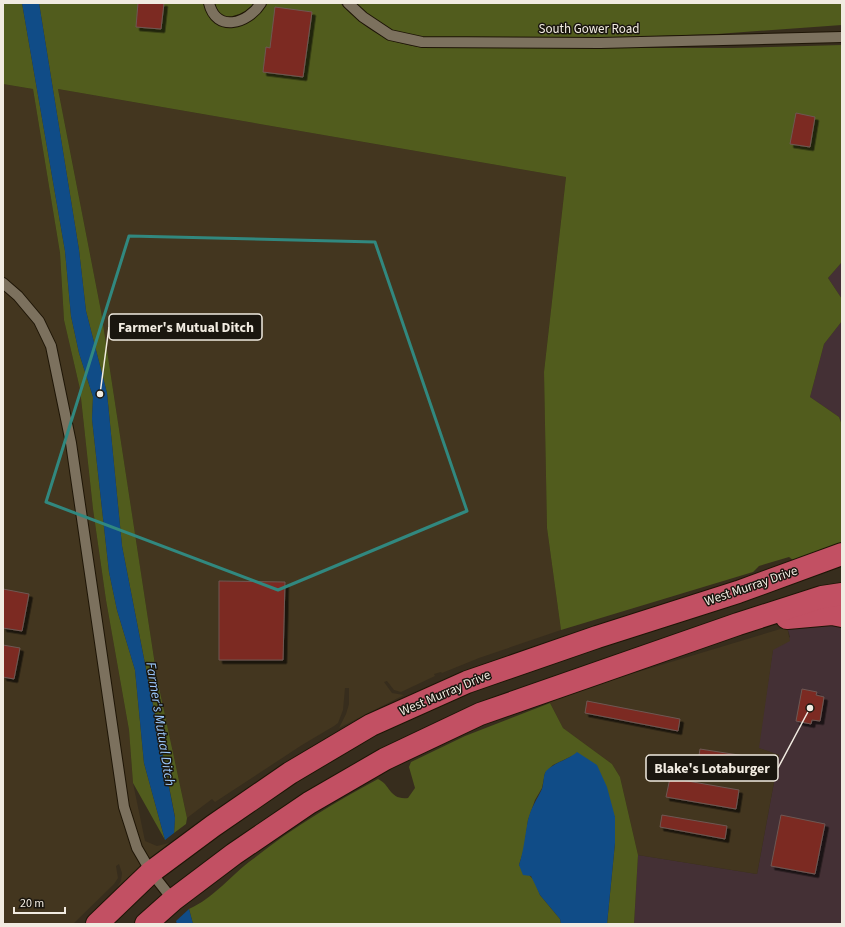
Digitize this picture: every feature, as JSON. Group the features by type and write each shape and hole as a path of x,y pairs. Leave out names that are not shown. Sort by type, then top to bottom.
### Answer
{"highway":[{"name":"West Murray Drive","path":"97,924 151,872 213,826 284,778 371,725 467,682 598,637 738,592 842,554"},
{"path":"738,592 821,573 842,571"},
{"path":"146,924 173,900 234,854 309,803 385,759 480,714 738,624 822,597 842,594"},
{"path":"738,624 806,615 832,614 842,616"}],"lane":[{"path":"209,3 211,10 220,19 232,23 242,21 252,15 261,3"},
{"name":"South Gower Road","path":"348,3 362,18 390,35 404,40 422,42 600,43 842,37"},
{"path":"3,283 18,296 39,321 51,346 71,443 124,807 137,848 151,872 173,900"}],"highlighted area":[{"path":"129,236 375,242 467,511 278,590 46,502"}],"shaded area":[{"path":"3,84 33,89 60,253 64,320 80,389 93,509 106,600 129,730 133,783 145,841 157,846 169,843 117,887 121,881 122,873 119,864 116,866 118,878 114,884 73,924 3,924"},
{"path":"58,89 566,177 544,372 547,528 561,630 479,658 442,673 434,674 435,676 401,692 394,690 387,681 384,682 392,693 404,695 339,728 349,704 349,688 345,688 343,710 338,723 215,802 212,799 187,818 157,678 101,311"},
{"path":"842,262 842,299 828,278"},
{"path":"842,321 842,425 839,417 810,397 824,344"},
{"path":"842,623 842,924 634,924 638,855 757,874 779,755 758,748 773,649 790,637 787,627"},
{"path":"787,627 790,641 773,650 759,748 779,755 757,874 638,855 620,777 612,764 563,728 548,699"}],"green space":[{"path":"3,3 22,3 65,251 71,316 79,353 93,397 92,419 109,572 117,610 135,670 144,763 165,840 133,783 129,730 106,600 93,509 80,389 64,320 60,253 33,89 3,84"},
{"path":"39,3 340,3 368,28 387,39 424,48 732,48 842,45 842,262 828,278 842,299 842,321 824,344 810,397 839,417 842,425 842,543 820,552 793,560 789,557 759,566 753,572 561,630 547,528 544,372 566,177 58,89 101,311 157,678 187,818 186,824 174,833 175,817 122,546 107,393 86,311 79,250"},
{"path":"354,3 842,3 842,25 717,34 597,38 427,38 405,34 387,28 371,18"},
{"path":"550,703 563,728 612,764 620,777 638,855 634,924 607,924 615,843 615,817 572,756 553,765 545,773 542,788 535,800 528,820 524,849 519,865 534,880 540,895 560,919 561,924 193,924 189,909 206,899 245,865 314,816 378,779 397,797 408,798 415,788 409,767 411,762 465,736"}],"water":[{"path":"22,3 39,3 79,250 86,311 107,393 122,546 175,818 174,833 165,840 144,763 135,670 117,610 109,572 92,419 93,397 79,353 71,316 65,251"},
{"path":"577,752 597,765 607,787 615,817 615,843 607,924 561,924 560,919 540,895 531,876 523,875 519,865 528,820 532,808 542,789 546,771 553,765"},
{"path":"189,909 193,924 177,924 176,921"}],"building":[{"path":"138,3 164,3 161,29 136,27"},
{"path":"275,7 312,12 303,77 263,72 266,47 270,48"},
{"path":"796,113 815,117 810,147 790,144"},
{"path":"219,581 285,582 283,660 219,660"},
{"path":"3,589 29,594 22,631 3,628"},
{"path":"3,645 20,648 14,679 3,677"},
{"path":"802,689 817,692 816,695 824,697 820,721 812,720 811,724 796,721"},
{"path":"587,701 680,719 678,731 585,713"},
{"path":"700,749 745,756 743,770 698,762"},
{"path":"670,778 739,790 736,809 666,797"},
{"path":"662,815 727,826 725,839 660,827"},
{"path":"781,815 825,824 815,874 771,866"}],"place":[{"name":"Farmer's Mutual Ditch","path":"100,394"},
{"name":"Blake's Lotaburger","path":"810,708"}]}
